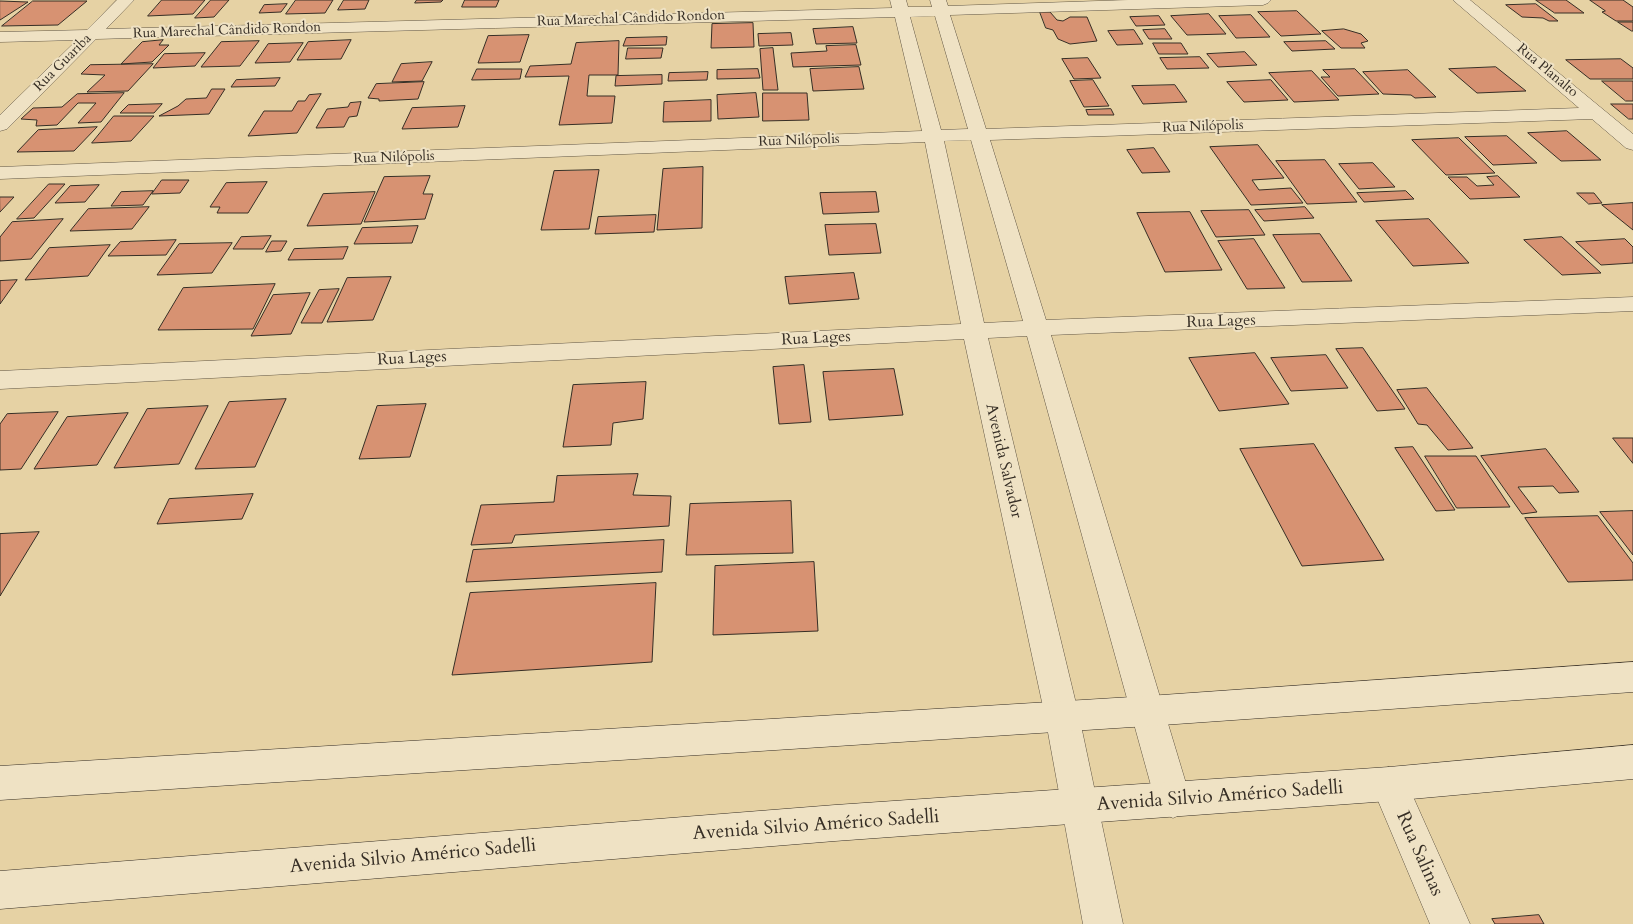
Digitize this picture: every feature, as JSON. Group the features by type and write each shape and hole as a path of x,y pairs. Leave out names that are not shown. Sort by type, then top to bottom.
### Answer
{"street":[{"name":"Rua Guariba","path":"0,125 126,0"},
{"name":"Rua Marechal Cândido Rondon","path":"0,37 899,6 1263,0"},
{"name":"Rua Planalto","path":"1461,0 1633,144"},
{"name":"Avenida Salvador","path":"899,6 933,136 974,331 1062,716 1103,924"},
{"path":"939,6 980,135 1174,800"},
{"name":"Rua Nilópolis","path":"0,173 933,136 1598,113"},
{"name":"Rua Lages","path":"0,380 974,331 1037,330 1633,304"},
{"path":"0,783 1062,716 1633,677"},
{"name":"Avenida Silvio Américo Sadelli","path":"0,890 835,823 1389,784 1633,762"},
{"name":"Rua Salinas","path":"1389,784 1450,924"}],"building":[{"path":"162,0 205,0 193,14 148,16"},
{"path":"211,0 229,0 214,17 195,18"},
{"path":"296,0 333,0 325,13 286,14"},
{"path":"344,0 369,0 365,9 338,10"},
{"path":"417,0 443,0 441,2 415,3"},
{"path":"465,0 499,0 496,7 462,7"},
{"path":"1536,0 1566,0 1584,13 1555,13"},
{"path":"1590,0 1623,0 1633,7 1633,21 1616,21 1602,12 1605,11"},
{"path":"0,1 28,2 0,20"},
{"path":"33,1 87,1 58,25 2,26"},
{"path":"287,4 281,12 259,13 264,5"},
{"path":"1536,4 1558,21 1522,17 1506,5"},
{"path":"1297,11 1321,34 1281,36 1258,12"},
{"path":"1040,12 1050,12 1057,20 1063,21 1070,17 1087,17 1097,41 1070,44 1058,39 1053,30 1046,28"},
{"path":"1209,14 1226,34 1187,35 1171,16"},
{"path":"1251,15 1270,37 1236,38 1219,16"},
{"path":"1159,16 1165,25 1136,26 1130,17"},
{"path":"1618,22 1633,22 1633,31 1632,31"},
{"path":"753,23 754,47 711,48 712,24"},
{"path":"853,27 857,43 816,44 813,29"},
{"path":"1165,29 1172,39 1149,39 1143,30"},
{"path":"1344,29 1361,34 1368,41 1361,43 1365,48 1341,48 1322,31"},
{"path":"1134,30 1143,44 1117,45 1108,31"},
{"path":"791,33 793,45 759,46 758,34"},
{"path":"529,35 520,62 478,63 488,36"},
{"path":"667,37 666,45 623,46 626,38"},
{"path":"163,40 159,45 169,45 152,62 121,64 142,42"},
{"path":"351,40 341,59 297,60 308,42"},
{"path":"259,41 240,66 201,67 221,42"},
{"path":"619,41 618,75 589,75 587,96 615,96 612,123 559,125 569,76 525,77 530,66 571,64 576,43"},
{"path":"1326,41 1335,49 1292,51 1284,42"},
{"path":"303,43 290,62 255,63 268,44"},
{"path":"1153,43 1181,43 1188,54 1159,54"},
{"path":"856,45 861,65 793,67 791,53 827,51 826,46"},
{"path":"628,48 663,48 661,58 626,59"},
{"path":"773,48 778,90 763,90 760,49"},
{"path":"1245,52 1257,65 1218,67 1207,54"},
{"path":"205,53 195,66 153,68 164,54"},
{"path":"1200,57 1209,68 1167,69 1160,58"},
{"path":"1088,58 1101,78 1074,79 1062,59"},
{"path":"1621,59 1633,68 1633,79 1590,79 1566,60"},
{"path":"432,62 422,81 392,82 401,64"},
{"path":"153,64 128,91 87,92 105,75 81,74 90,65"},
{"path":"859,67 864,89 813,91 810,69"},
{"path":"1496,67 1526,91 1477,93 1449,69"},
{"path":"477,69 522,69 520,79 472,80"},
{"path":"758,69 760,78 717,79 717,70"},
{"path":"1355,69 1379,94 1338,96 1321,77 1330,77 1323,70"},
{"path":"1408,70 1436,97 1415,98 1411,95 1383,94 1363,72"},
{"path":"1312,71 1339,100 1294,102 1269,73"},
{"path":"708,72 707,80 668,81 669,73"},
{"path":"662,75 662,84 615,86 616,76"},
{"path":"280,78 275,86 231,87 236,80"},
{"path":"1093,80 1109,106 1084,107 1070,81"},
{"path":"1271,80 1288,100 1244,102 1227,82"},
{"path":"1602,81 1633,81 1633,101 1626,101"},
{"path":"424,82 418,99 379,101 379,99 368,98 376,84"},
{"path":"1175,85 1187,102 1143,104 1132,86"},
{"path":"212,89 225,89 209,114 159,116 178,106 186,99 206,98"},
{"path":"124,93 101,122 78,123 96,103 78,103 57,125 36,126 37,120 21,119 33,108 62,107 77,94"},
{"path":"756,93 759,117 718,119 717,95"},
{"path":"763,93 807,93 809,120 763,121"},
{"path":"321,94 297,133 248,136 264,111 292,111 298,101 305,101 309,95"},
{"path":"711,100 711,121 663,122 664,102"},
{"path":"361,102 357,116 349,117 344,127 316,128 327,109 348,107 350,103"},
{"path":"162,104 154,113 120,113 128,105"},
{"path":"1611,104 1633,104 1633,119 1629,119"},
{"path":"465,106 458,127 402,129 412,108"},
{"path":"1111,109 1114,115 1088,115 1086,110"},
{"path":"114,116 154,116 131,141 92,143"},
{"path":"97,127 74,151 17,152 38,130"},
{"path":"1567,131 1601,160 1561,161 1528,133"},
{"path":"1507,136 1537,163 1493,165 1465,137"},
{"path":"1459,138 1495,173 1446,175 1412,140"},
{"path":"1258,145 1284,178 1252,180 1259,190 1291,188 1303,203 1251,205 1210,147"},
{"path":"1154,148 1170,172 1142,173 1127,150"},
{"path":"1325,160 1357,202 1307,204 1276,161"},
{"path":"1373,163 1395,187 1359,189 1339,164"},
{"path":"703,167 702,228 657,230 663,169"},
{"path":"599,170 589,229 541,230 554,171"},
{"path":"430,176 423,194 433,194 425,219 364,222 384,177"},
{"path":"1498,176 1520,197 1470,199 1448,177 1467,177 1477,186 1494,185 1487,177"},
{"path":"162,180 189,180 180,193 152,194"},
{"path":"267,182 248,213 217,213 220,207 210,207 226,183"},
{"path":"49,184 65,184 34,218 17,219"},
{"path":"99,185 85,202 55,203 70,186"},
{"path":"153,191 143,205 111,206 121,192"},
{"path":"1406,191 1414,199 1364,202 1357,193"},
{"path":"375,192 361,224 307,226 323,194"},
{"path":"876,192 879,212 823,214 820,193"},
{"path":"1577,193 1594,193 1602,203 1589,204"},
{"path":"0,197 14,197 0,212"},
{"path":"1633,203 1633,230 1602,205"},
{"path":"149,207 132,229 70,231 88,209"},
{"path":"1305,207 1314,218 1264,221 1255,210"},
{"path":"1249,210 1265,235 1216,237 1201,211"},
{"path":"1190,212 1222,270 1165,272 1137,213"},
{"path":"656,215 654,232 595,234 598,217"},
{"path":"63,219 31,259 0,261 0,237 12,222"},
{"path":"1429,219 1469,263 1413,266 1376,221"},
{"path":"876,224 881,253 829,255 825,225"},
{"path":"418,226 412,243 354,244 362,228"},
{"path":"1320,234 1352,281 1302,282 1273,235"},
{"path":"271,236 263,249 233,249 241,237"},
{"path":"1562,237 1601,273 1562,275 1524,240"},
{"path":"1254,239 1285,288 1247,289 1218,241"},
{"path":"1625,239 1633,247 1633,263 1601,265 1576,242"},
{"path":"176,240 166,255 108,256 120,242"},
{"path":"272,241 287,241 281,251 266,252"},
{"path":"232,243 212,273 157,275 179,244"},
{"path":"110,245 88,276 25,280 49,248"},
{"path":"348,247 343,259 288,260 294,249"},
{"path":"854,273 859,299 789,304 785,277"},
{"path":"391,277 373,320 327,322 347,278"},
{"path":"17,280 0,304 0,281"},
{"path":"275,284 253,329 158,330 183,288"},
{"path":"339,289 322,323 301,323 319,290"},
{"path":"310,293 291,334 251,336 273,295"},
{"path":"1363,348 1405,409 1377,411 1336,349"},
{"path":"1255,353 1289,404 1219,411 1189,358"},
{"path":"1326,355 1348,388 1291,391 1271,358"},
{"path":"804,365 811,422 779,424 773,367"},
{"path":"894,369 903,415 829,420 823,372"},
{"path":"646,382 643,419 613,423 611,445 563,447 573,385"},
{"path":"1427,388 1473,448 1448,450 1427,425 1418,424 1397,390"},
{"path":"286,399 255,467 195,469 229,402"},
{"path":"426,404 410,457 359,459 377,406"},
{"path":"208,406 179,464 114,468 147,409"},
{"path":"58,412 21,469 0,470 0,424 7,414"},
{"path":"128,413 97,465 34,469 67,417"},
{"path":"1613,438 1633,438 1633,463"},
{"path":"1314,444 1384,560 1302,566 1240,449"},
{"path":"1413,447 1455,510 1436,511 1395,448"},
{"path":"1546,449 1579,492 1559,493 1553,486 1518,487 1537,512 1522,514 1481,456"},
{"path":"1425,456 1476,456 1510,507 1457,508"},
{"path":"638,474 633,495 671,496 669,526 515,535 512,543 471,545 481,505 554,502 557,476"},
{"path":"253,494 242,519 157,524 169,499"},
{"path":"791,501 793,553 686,555 690,504"},
{"path":"1633,511 1633,555 1600,512"},
{"path":"1598,516 1633,563 1633,580 1568,582 1525,518"},
{"path":"39,532 0,596 0,534"},
{"path":"664,540 662,572 466,582 473,550"},
{"path":"814,562 818,631 713,635 715,566"},
{"path":"656,583 652,662 452,675 470,593"},
{"path":"1539,915 1544,924 1495,924 1492,919"}]}
